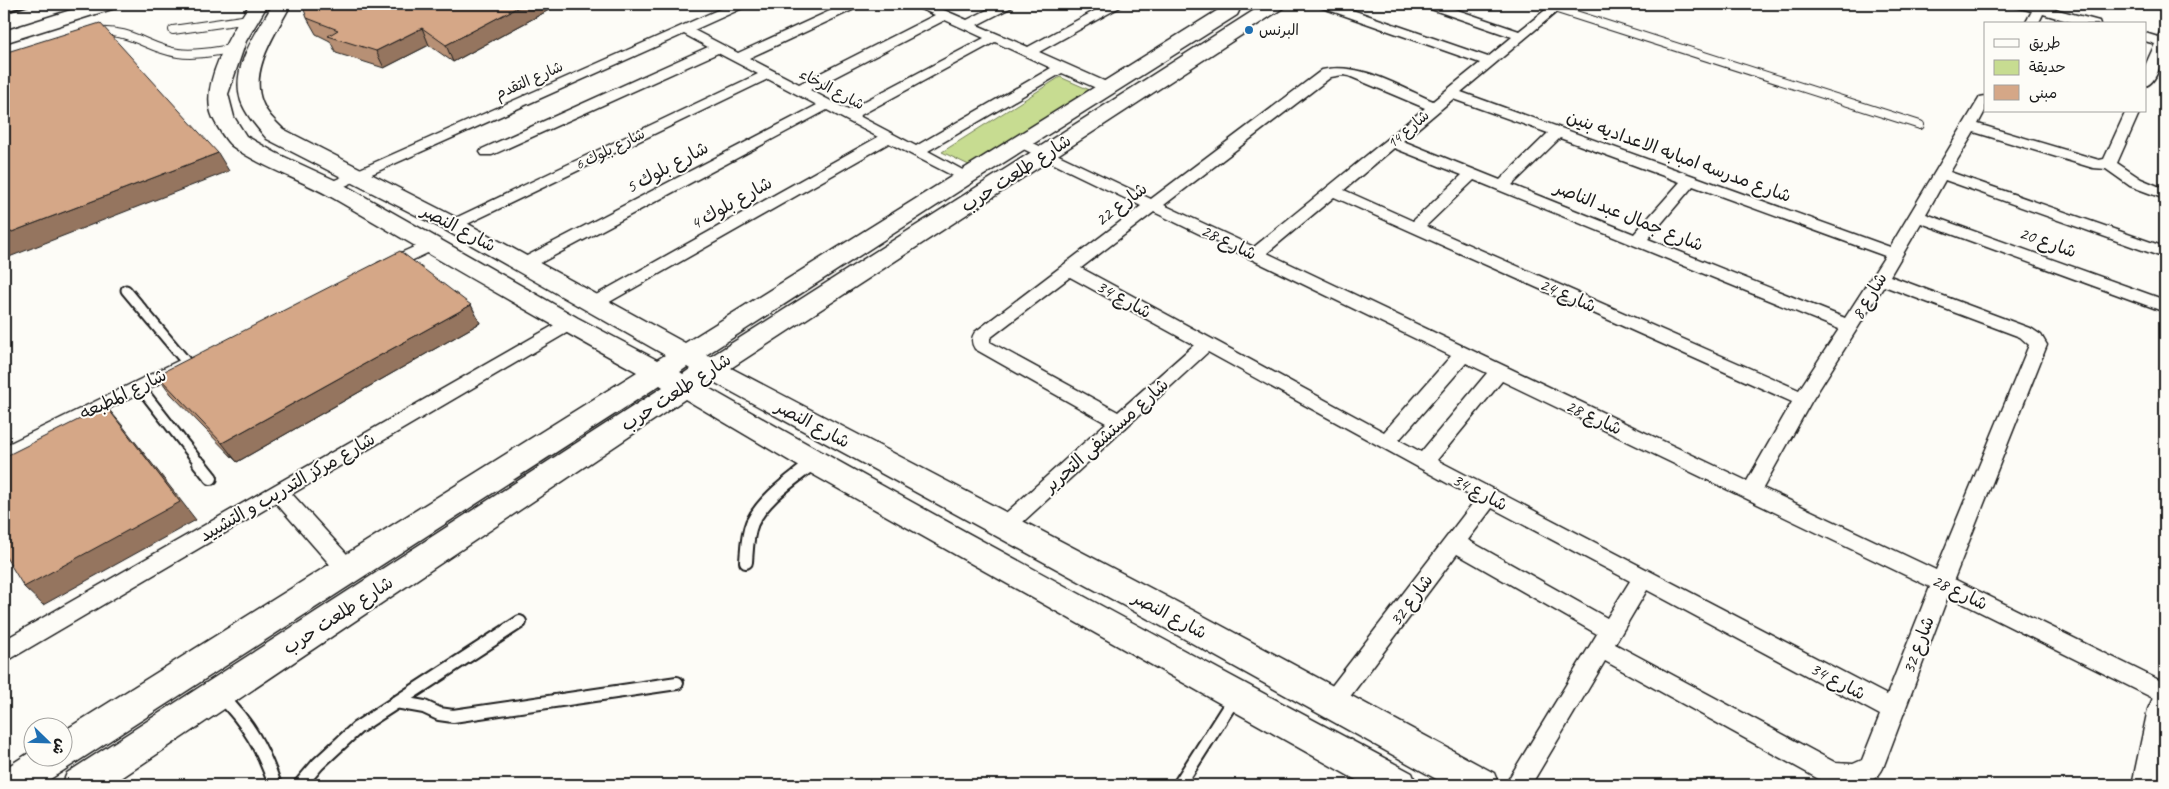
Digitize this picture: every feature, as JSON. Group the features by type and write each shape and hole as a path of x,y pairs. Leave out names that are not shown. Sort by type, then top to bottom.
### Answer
{"main road":[{"path":"4,36 108,4"},
{"name":"شارع النصر","path":"282,4 252,62 248,77 248,93 252,107 261,121 275,134 293,145 358,175 453,224 711,369 1184,622 1481,785"},
{"name":"شارع طلعت حرب","path":"72,746 965,178 1034,148 1108,88 1242,4"},
{"name":"شارع طلعت حرب","path":"80,785 711,369 1034,148 1276,4"},
{"name":"شارع النصر","path":"254,11 233,49 218,94 223,118 238,140 268,158 331,187 569,324 684,386 815,462 1159,654 1399,785"},
{"path":"1159,654 1184,622"},
{"path":"2150,785 2165,709"},
{"path":"10,785 40,766"}],"street":[{"name":"شارع التقدم","path":"331,187 741,4"},
{"path":"738,58 855,4"},
{"path":"920,4 1108,88"},
{"path":"967,25 1008,4"},
{"path":"1029,52 1116,4"},
{"path":"1324,4 1490,62"},
{"path":"1429,4 1521,36"},
{"path":"2020,4 2041,6 2088,22"},
{"name":"شارع 14","path":"1256,254 1557,6"},
{"path":"2031,22 2041,6"},
{"path":"799,90 945,15"},
{"name":"شارع الرخاء","path":"683,30 965,178"},
{"path":"848,116 995,37"},
{"path":"2146,38 2164,40 2146,80"},
{"path":"487,152 718,48"},
{"path":"916,152 1062,67"},
{"name":"شارع 22","path":"1120,422 986,347 980,340 985,333 1327,73 1352,72 1435,107"},
{"name":"شارع بلوك 6","path":"453,224 768,74"},
{"name":"شارع مدرسه امبابه الاعداديه بنين","path":"1451,93 1894,254"},
{"name":"شارع 8","path":"1751,492 1803,399 1880,278 1984,102"},
{"name":"شارع بلوك 5","path":"525,264 827,105"},
{"path":"2109,164 2133,112"},
{"path":"1970,126 2084,162 2098,165 2109,164 2136,184 2165,194"},
{"path":"1502,186 1557,132"},
{"name":"شارع بلوك 4","path":"593,304 889,137"},
{"name":"شارع جمال عبد الناصر","path":"1392,142 1850,327"},
{"name":"شارع 28","path":"1034,148 1942,583 2165,694"},
{"path":"1416,227 1472,174"},
{"name":"شارع 20","path":"1942,174 2165,253"},
{"path":"1637,241 1690,180"},
{"name":"شارع 24","path":"1334,191 1803,399"},
{"name":"شارع 20","path":"1917,216 2165,306"},
{"path":"371,274 432,244"},
{"name":"شارع 34","path":"1069,269 1424,462 1893,710"},
{"name":"شارع 32","path":"1454,542 1606,639 1833,774 1848,776 1861,774 1871,768 1942,583 2038,345 2026,332 1880,278"},
{"name":"شارع مركز التدريب و التشييد","path":"4,650 569,324"},
{"name":"شارع مستشفى التحرير","path":"1005,526 1206,344"},
{"name":"شارع المطبعه","path":"4,454 204,354"},
{"path":"1386,441 1463,354"},
{"path":"1424,462 1499,372"},
{"path":"278,492 348,570"},
{"name":"شارع 32","path":"1332,703 1490,496"},
{"path":"1517,785 1643,578"}],"lane":[{"path":"1557,6 1920,125"},
{"path":"173,30 254,11"},
{"path":"85,34 120,32 136,36 178,53 233,49"},
{"path":"126,290 187,363"},
{"path":"139,386 211,478"},
{"path":"746,562 748,535 753,522 764,507 815,462"},
{"path":"300,785 337,745 357,728 520,622"},
{"path":"396,702 424,707 439,714 453,716 677,683"},
{"path":"219,693 244,718 256,734 275,785"},
{"path":"1180,785 1235,696"}],"green space":[{"path":"1060,77 1092,91 973,167 942,152"}],"building":[{"path":"302,4 524,4 446,45 422,28 376,51 328,36 338,30 307,18"},
{"path":"100,23 218,153 4,235 4,53"},
{"path":"400,251 471,305 222,443 157,375"},
{"path":"106,406 180,502 24,587 4,554 4,457"}],"railway":[{"path":"4,13 32,4"}],"place":[{"name":"البرنس","path":"1249,30"}]}
